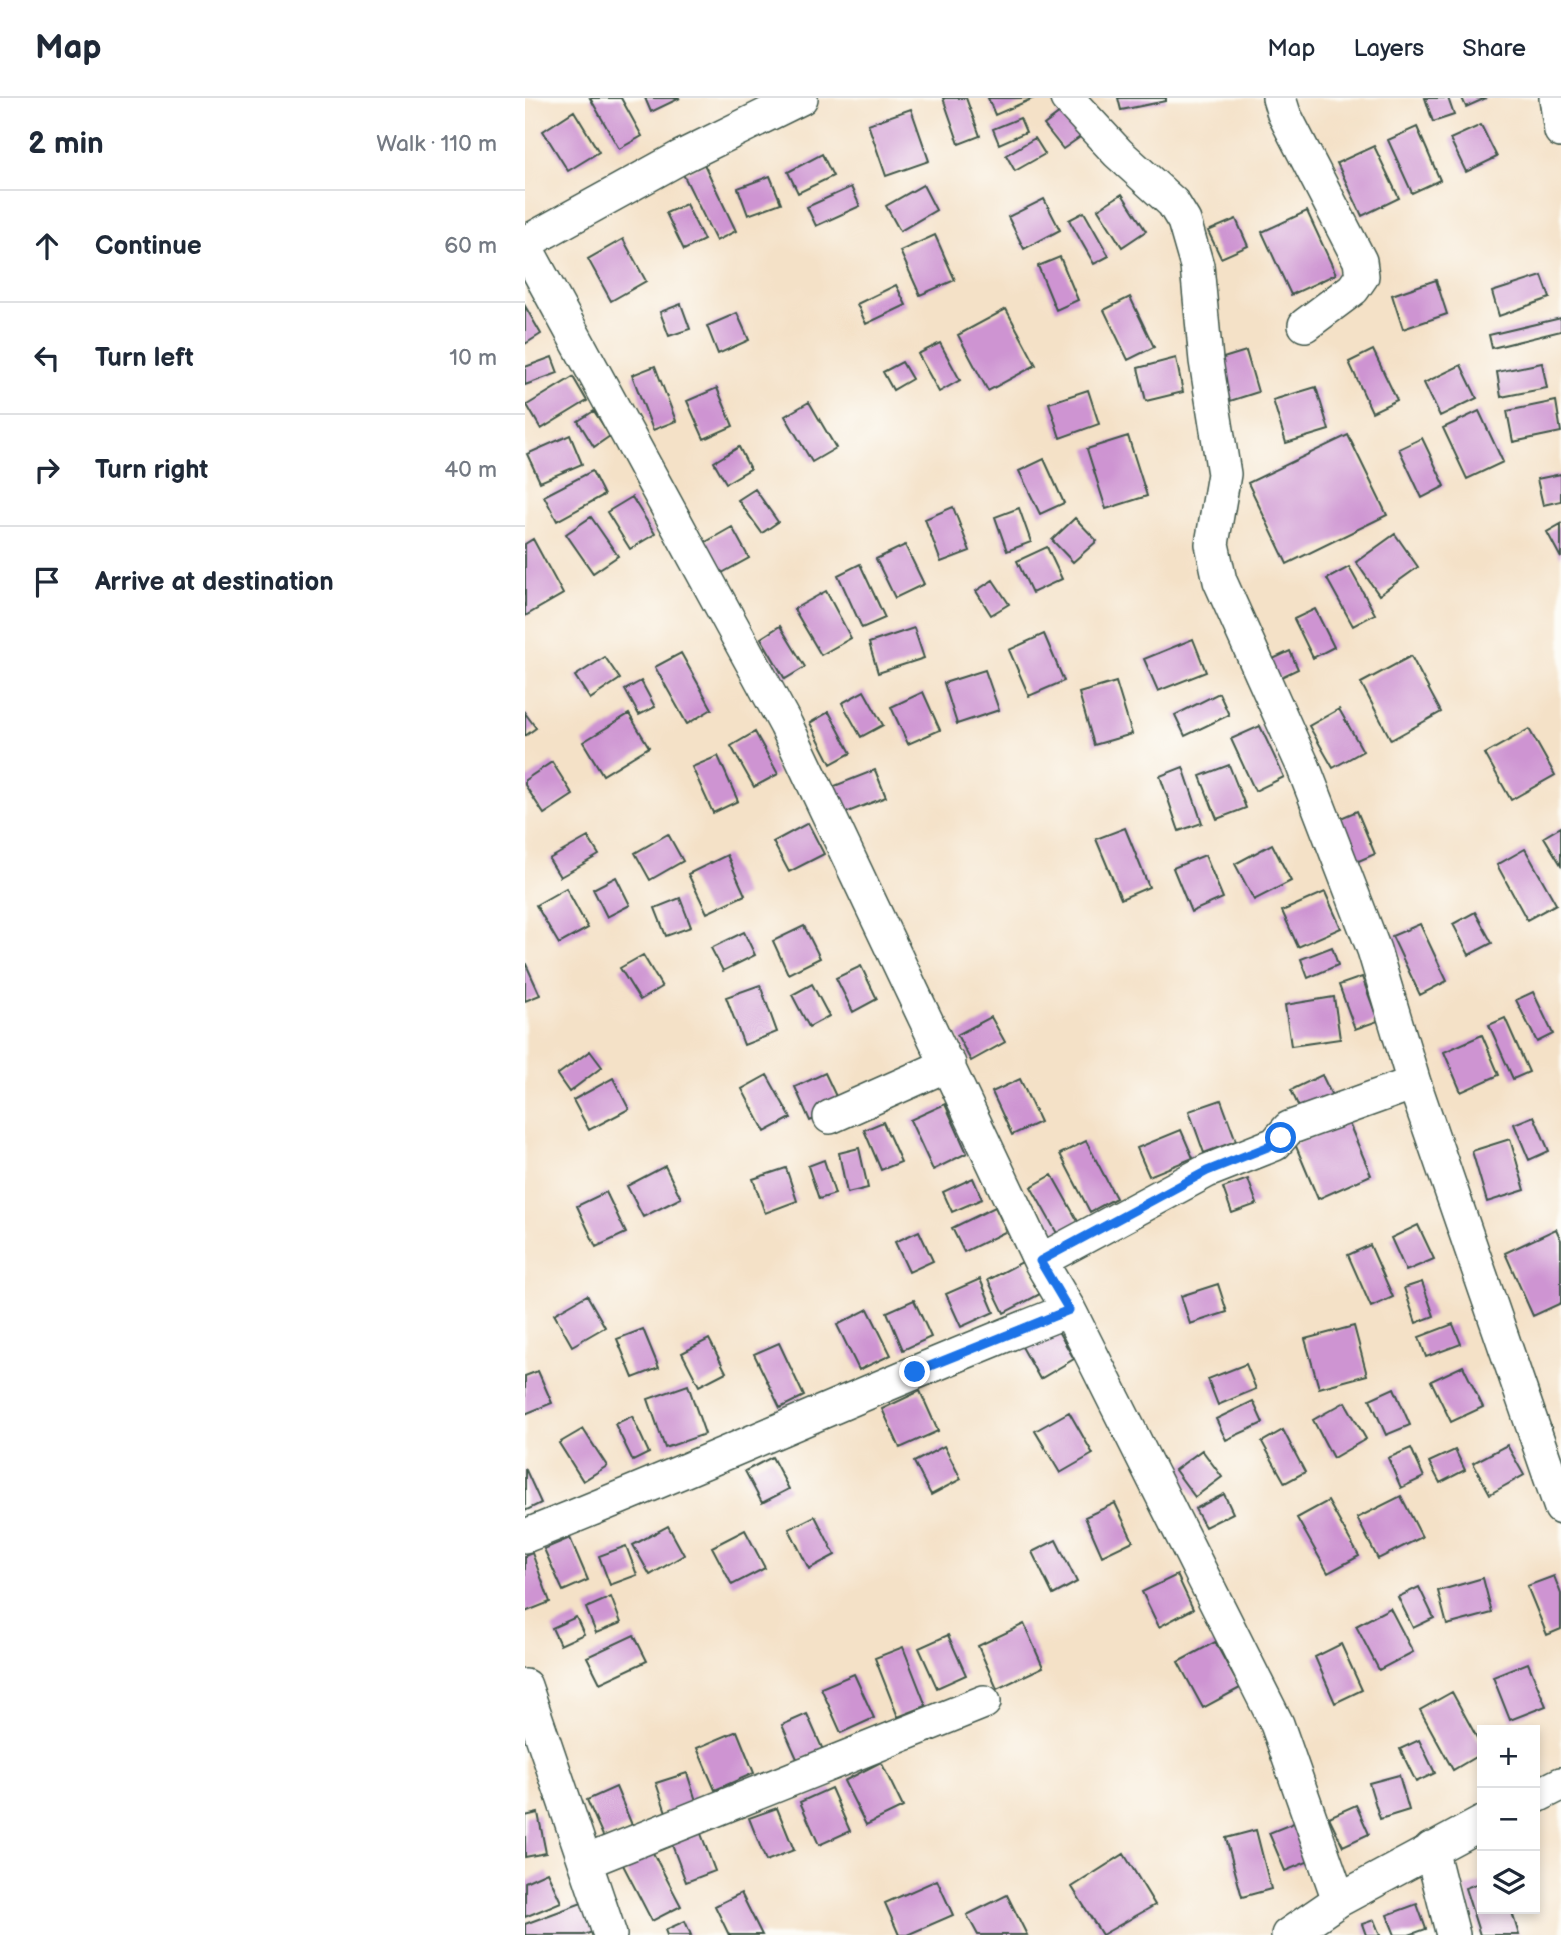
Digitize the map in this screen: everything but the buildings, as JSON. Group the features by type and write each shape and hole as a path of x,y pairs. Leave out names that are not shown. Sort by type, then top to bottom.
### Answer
{"street":[{"path":"801,98 681,157 525,244 786,725 949,1064 1040,1261 1069,1310 1277,1724 1339,1900"},
{"path":"1067,98 1118,153 1173,203 1184,221 1197,266 1206,361 1224,474 1212,544 1220,581 1303,766 1374,950 1414,1083 1561,1508"},
{"path":"1279,98 1284,114 1360,261 1362,276 1353,289 1305,325"},
{"path":"1556,98 1561,131"},
{"path":"830,1117 949,1064"},
{"path":"1040,1261 1207,1171 1275,1144 1289,1128 1414,1083"},
{"path":"525,1536 654,1485 962,1351 1069,1310"},
{"path":"525,1686 610,1935"},
{"path":"585,1861 984,1702"},
{"path":"1540,1794 1561,1784"},
{"path":"1288,1935 1339,1900 1477,1826"},
{"path":"1431,1849 1453,1935"}],"route":[{"path":"915,1372 1069,1310 1040,1261 1207,1171 1275,1144 1281,1138"}]}
